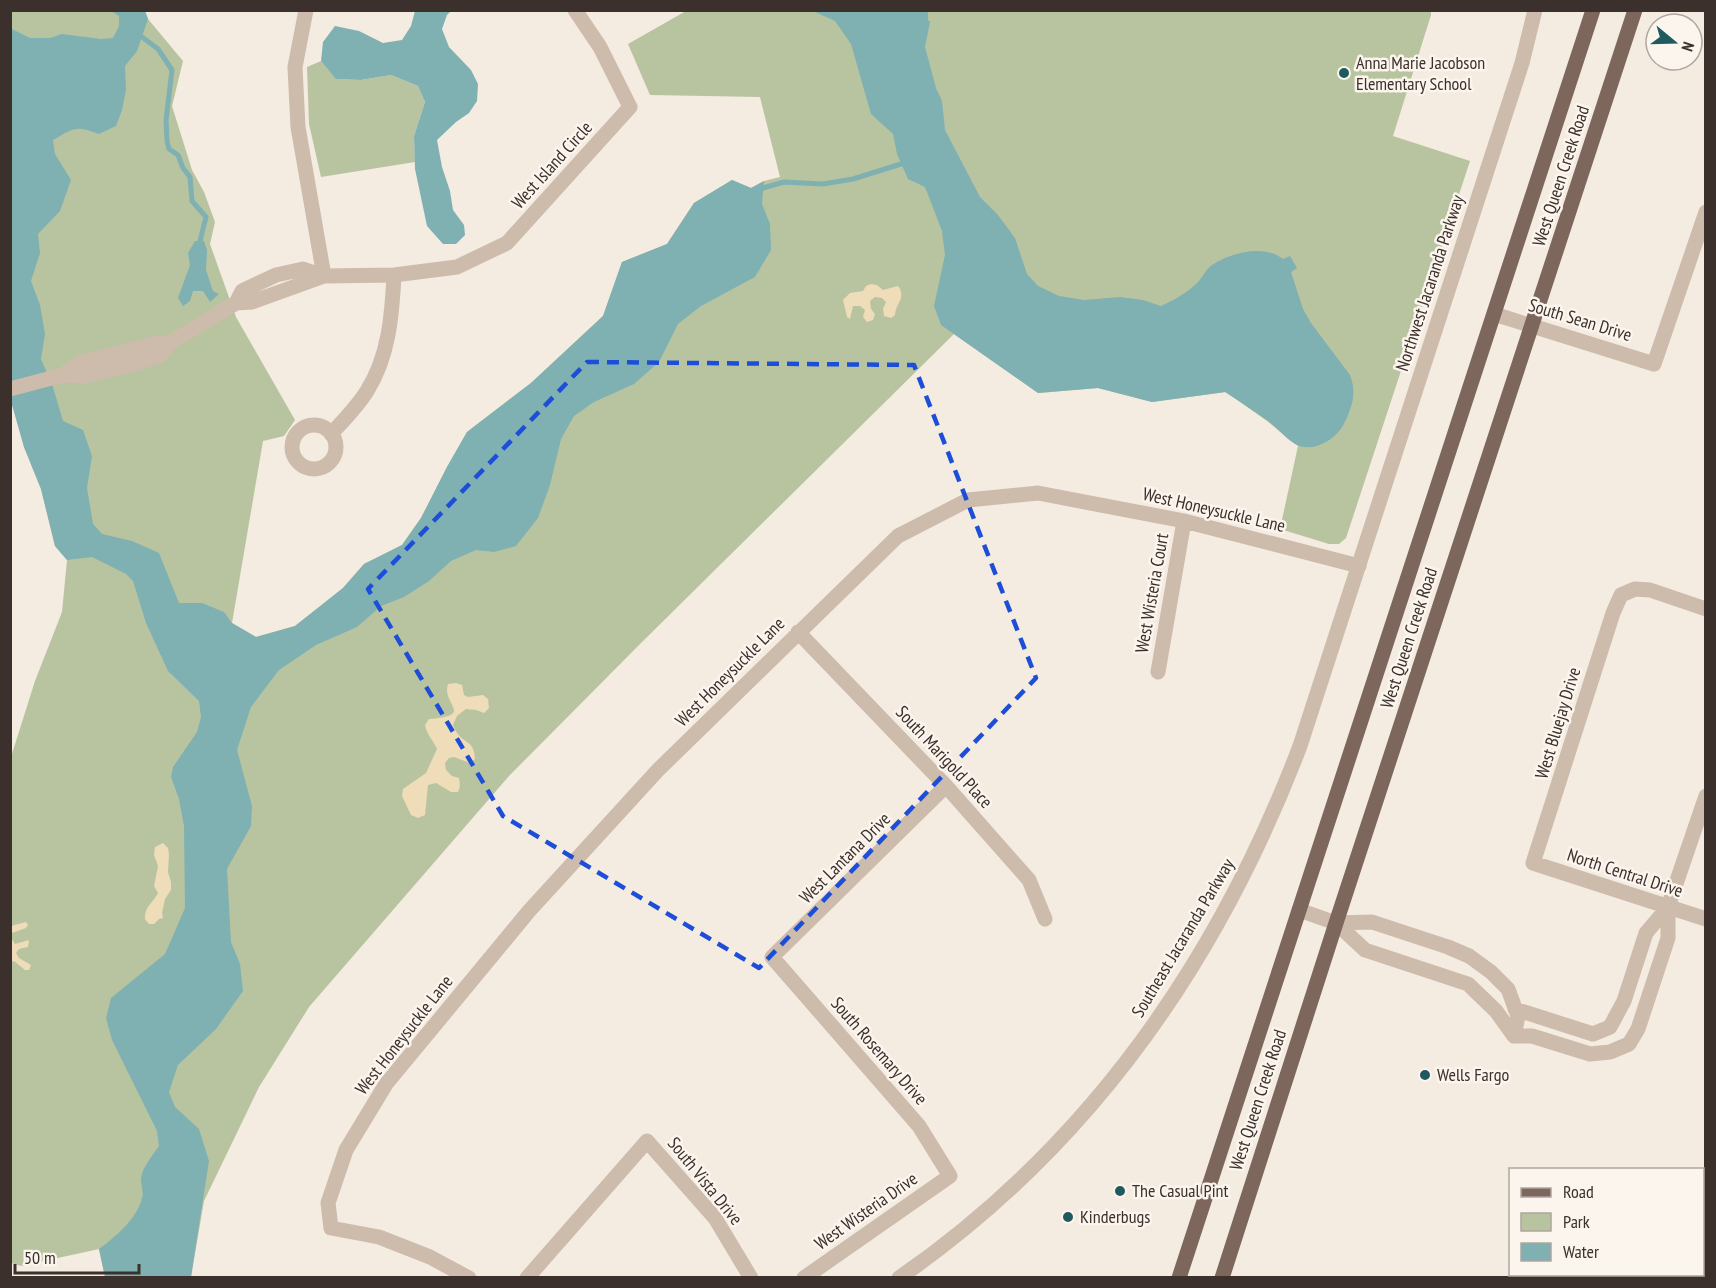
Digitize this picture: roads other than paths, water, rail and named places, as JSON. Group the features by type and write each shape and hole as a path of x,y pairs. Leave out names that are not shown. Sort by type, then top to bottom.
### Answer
{"main road":[{"name":"West Queen Creek Road","path":"1179,1278 1593,10"},
{"name":"West Queen Creek Road","path":"1222,1278 1635,10"}],"street":[{"path":"306,10 295,67 298,127 324,276"},
{"name":"West Island Circle","path":"10,389 63,375 80,363 157,343 168,345 236,303 252,302 324,276 394,275 457,267 507,243 630,107 600,47 575,10"},
{"name":"Northwest Jacaranda Parkway","path":"1359,566 1522,63 1535,10"},
{"name":"South Sean Drive","path":"1494,314 1654,364 1706,212"},
{"path":"332,434 367,390 380,365 392,318 394,275"},
{"name":"West Honeysuckle Lane","path":"469,1278 430,1257 379,1238 331,1228 328,1203 346,1150 386,1084 528,911 658,770 898,536 968,500 1038,493 1184,521 1359,566"},
{"name":"West Wisteria Court","path":"1158,672 1184,521"},
{"name":"Southeast Jacaranda Parkway","path":"899,1278 947,1243 1050,1149 1113,1079 1160,1017 1233,898 1274,812 1300,746 1359,566"},
{"name":"West Bluejay Drive","path":"1533,863 1621,595 1635,589 1650,591 1706,609"},
{"name":"South Marigold Place","path":"798,632 946,786 1029,880 1045,919"},
{"name":"West Lantana Drive","path":"772,957 946,786"},
{"path":"1514,1036 1532,1036 1590,1054 1610,1052 1629,1044 1638,1029 1668,938 1668,907 1706,796"},
{"name":"North Central Drive","path":"1533,863 1706,919"},
{"path":"1515,1009 1593,1034 1610,1027 1624,1000 1646,933 1668,907"},
{"path":"1299,910 1336,923 1372,922 1448,947 1469,957 1491,972 1508,990 1518,1016 1514,1036"},
{"path":"1336,923 1365,950 1468,984 1496,1011 1514,1036"},
{"name":"South Rosemary Drive","path":"772,957 919,1126 950,1176"},
{"name":"South Vista Drive","path":"527,1278 647,1141 715,1218 751,1278"},
{"name":"West Wisteria Drive","path":"804,1278 950,1176"}],"water":[{"path":"111,11 145,11 148,19 137,51 125,66 126,90 116,126 99,134 85,129 75,129 53,140 55,154 71,180 60,211 38,234 40,253 31,281 40,305 45,334 41,359 52,384 63,421 83,430 92,456 87,488 93,524 102,534 132,541 159,553 179,603 202,603 224,612 232,623 256,637 295,626 343,588 364,564 402,545 421,518 467,432 531,383 603,316 622,262 667,244 694,203 732,180 751,188 764,181 762,204 770,224 771,250 755,277 701,306 678,324 659,362 634,384 594,402 574,416 561,439 550,485 538,518 516,546 494,552 476,550 451,561 429,581 404,597 381,606 357,627 316,645 279,670 251,707 237,750 252,806 251,826 227,869 231,942 240,964 243,991 216,1029 178,1065 169,1092 175,1107 199,1129 209,1161 191,1277 105,1277 99,1249 118,1233 135,1213 143,1196 141,1179 143,1170 159,1146 157,1131 112,1040 106,1018 111,998 165,954 185,908 184,826 179,799 171,777 173,767 197,732 201,717 199,701 168,671 146,623 133,581 126,574 92,557 67,560 55,546 41,489 24,447 10,398 10,28 30,38 50,38 62,34 101,39 113,38 119,26 119,16"},
{"path":"415,11 451,11 442,29 449,47 471,70 478,84 477,101 469,113 437,140 453,210 464,225 465,235 456,244 443,244 427,226 415,169 414,136 425,102 418,86 391,75 361,80 336,79 321,61 323,42 335,26 359,31 383,43 402,40 411,26"},
{"path":"813,11 928,11 930,22 925,47 936,88 942,101 945,130 980,197 998,215 1015,238 1027,274 1038,286 1059,296 1084,300 1120,297 1143,300 1161,306 1189,290 1210,267 1229,256 1257,251 1275,254 1283,259 1290,256 1297,268 1291,272 1303,309 1350,375 1352,382 1351,406 1344,424 1336,435 1317,446 1297,445 1268,421 1225,392 1152,402 1098,388 1038,393 941,325 934,306 945,255 942,231 925,187 908,179 897,154 893,134 871,114 851,44 835,21"},
{"path":"195,241 204,241 207,250 206,270 213,291 219,294 210,302 203,291 193,291 190,301 183,306 178,298 190,265 188,253"}],"waterway":[{"path":"142,37 158,49 172,70 166,120 167,141 169,149 178,155 183,168 190,177 192,201 206,217 200,241"},
{"path":"763,188 784,182 823,184 853,179 901,164"}],"place":[{"name":"Anna Marie Jacobson Elementary School","path":"1344,73"},
{"name":"Wells Fargo","path":"1425,1075"},
{"name":"The Casual Pint","path":"1120,1191"},
{"name":"Kinderbugs","path":"1068,1217"}]}
